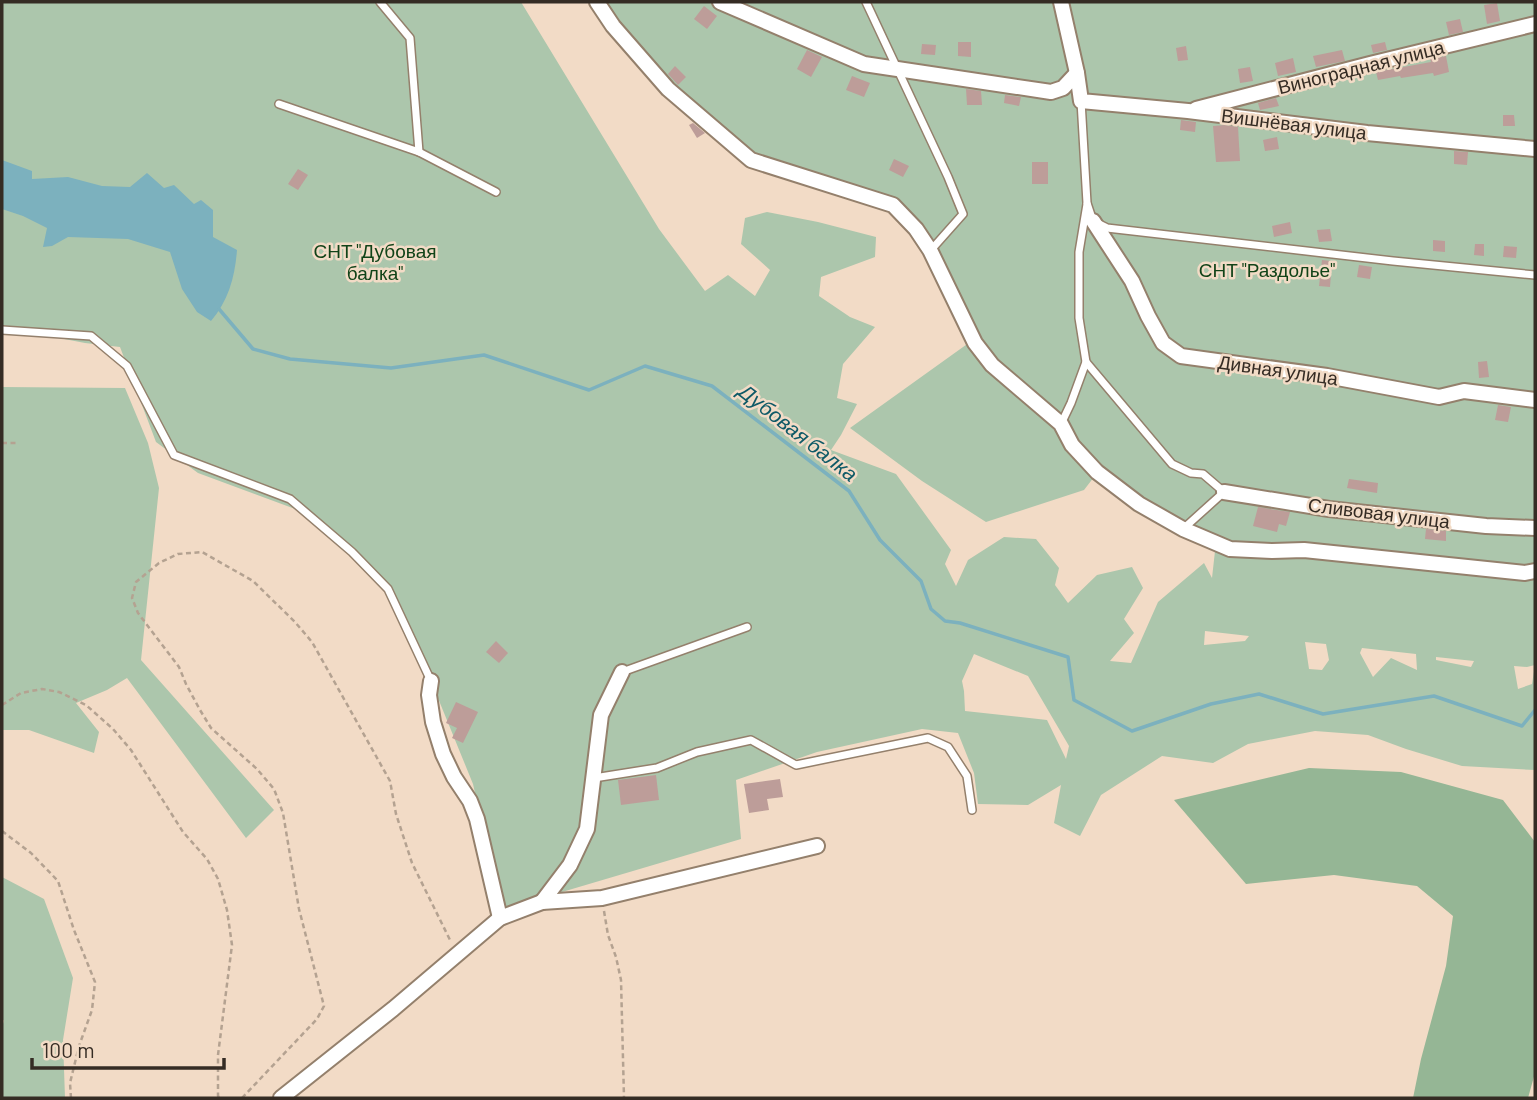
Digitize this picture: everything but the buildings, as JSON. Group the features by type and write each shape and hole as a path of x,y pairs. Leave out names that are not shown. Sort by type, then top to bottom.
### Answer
{"street":[{"path":"597,2 613,26 668,89 751,160 892,205 916,229 930,250 975,344 992,365 1061,424 1072,445 1097,472 1139,504 1183,529 1230,549 1304,550 1525,573 1535,571"},
{"path":"720,2 864,64 1051,92 1063,88 1077,73"},
{"path":"1061,2 1081,101"},
{"name":"Виноградная улица","path":"1188,111 1535,24"},
{"name":"Вишнёвая улица","path":"1081,101 1535,149"},
{"name":"Дивная улица","path":"1093,220 1132,281 1163,343 1181,356 1326,376 1439,397 1464,391 1535,400"},
{"name":"Сливовая улица","path":"1224,492 1329,509 1486,526 1535,528"},
{"path":"542,902 570,865 587,829 601,715 622,672"},
{"path":"431,681 429,695 433,722 443,754 470,801 477,819 500,918"},
{"path":"281,1098 393,1009 500,918 542,902 602,898 817,846"}],"lane":[{"path":"380,2 410,38 419,152"},
{"path":"866,2 963,214 930,250"},
{"path":"1061,424 1072,403 1086,362 1079,318 1079,252 1087,203 1081,101"},
{"path":"279,104 419,152 496,192"},
{"path":"1087,203 1093,220 1107,228 1535,275"},
{"path":"2,330 91,336 127,366 174,455 290,499 352,552 388,589 431,681"},
{"path":"1086,362 1172,464 1191,473 1203,474 1224,492 1183,529"},
{"path":"622,672 747,627"},
{"path":"594,778 657,768 698,752 751,740 796,765 928,738 948,747 967,776 972,810"}],"path":[{"path":"2,443 18,443"},
{"path":"242,1098 317,1019 324,1006 299,909 283,813 274,789 211,727 190,693 179,667 138,613 132,598 136,582 159,563 178,554 202,552 253,581 312,642 390,781 396,814 412,863 457,954"},
{"path":"2,705 21,692 42,689 60,692 86,705 113,729 131,750 183,832 207,859 218,879 232,945 218,1055 220,1098"},
{"path":"2,831 31,853 58,881 94,982 92,1010 70,1083 71,1098"},
{"path":"602,898 608,935 621,980 624,1098"}],"green space":[{"path":"2,2 521,2 659,229 705,291 728,275 755,296 770,270 741,244 745,218 767,212 876,237 875,257 821,277 819,296 850,317 875,327 843,364 837,398 857,404 831,450 896,474 951,550 945,564 956,586 968,560 1004,537 1036,539 1059,568 1055,585 1068,603 1097,575 1132,567 1143,588 1124,619 1134,633 1110,661 1131,663 1158,602 1204,563 1212,578 1215,551 1136,508 1094,477 1084,490 986,522 922,481 850,428 977,337 902,204 757,155 674,87 605,2 1535,2 1535,665 1535,770 1462,766 1368,735 1315,731 1248,744 1213,763 1162,756 1101,795 1080,836 1054,823 1061,785 1028,805 978,804 974,773 958,733 922,729 817,752 736,780 741,839 501,910 473,784 431,681 382,577 306,513 198,473 156,442 120,347 2,327","holes":["1205,631 1249,636 1245,641 1204,645","1305,642 1326,644 1329,660 1322,670 1309,669","1362,648 1416,654 1417,670 1391,658 1373,677 1360,653","974,654 1028,676 1069,746 1066,759 1047,720 965,711 962,681","1436,657 1474,661 1471,667 1436,660","1535,665 1532,684 1518,689 1514,666"]},
{"path":"2,387 125,388 148,443 159,488 141,660 274,810 246,838 127,678 76,703 99,732 94,753 29,730 2,730"},
{"path":"1309,768 1401,772 1503,800 1535,842 1535,1073 1528,1098 1413,1098 1446,966 1453,916 1417,886 1334,875 1246,884 1174,800"},
{"path":"2,877 44,899 73,978 63,1040 65,1098 2,1098"}],"water":[{"path":"2,160 32,171 32,179 68,177 102,186 130,187 147,173 164,188 174,185 194,204 201,200 213,210 213,237 237,250 230,287 217,313 211,321 197,312 182,289 170,252 128,239 68,237 52,246 43,247 47,228 2,209"}],"waterway":[{"name":"Дубовая балка","path":"219,309 253,349 290,359 391,368 484,355 589,390 645,366 712,386 849,491 880,540 921,581 931,609 945,621 960,623 1068,657 1074,700 1132,731 1211,704 1259,694 1323,714 1434,696 1522,726 1535,710"}],"park label":[{"name":"СНТ \"Дубовая балка\"","path":"375,262"},
{"name":"СНТ \"Раздолье\"","path":"1267,270"}]}
